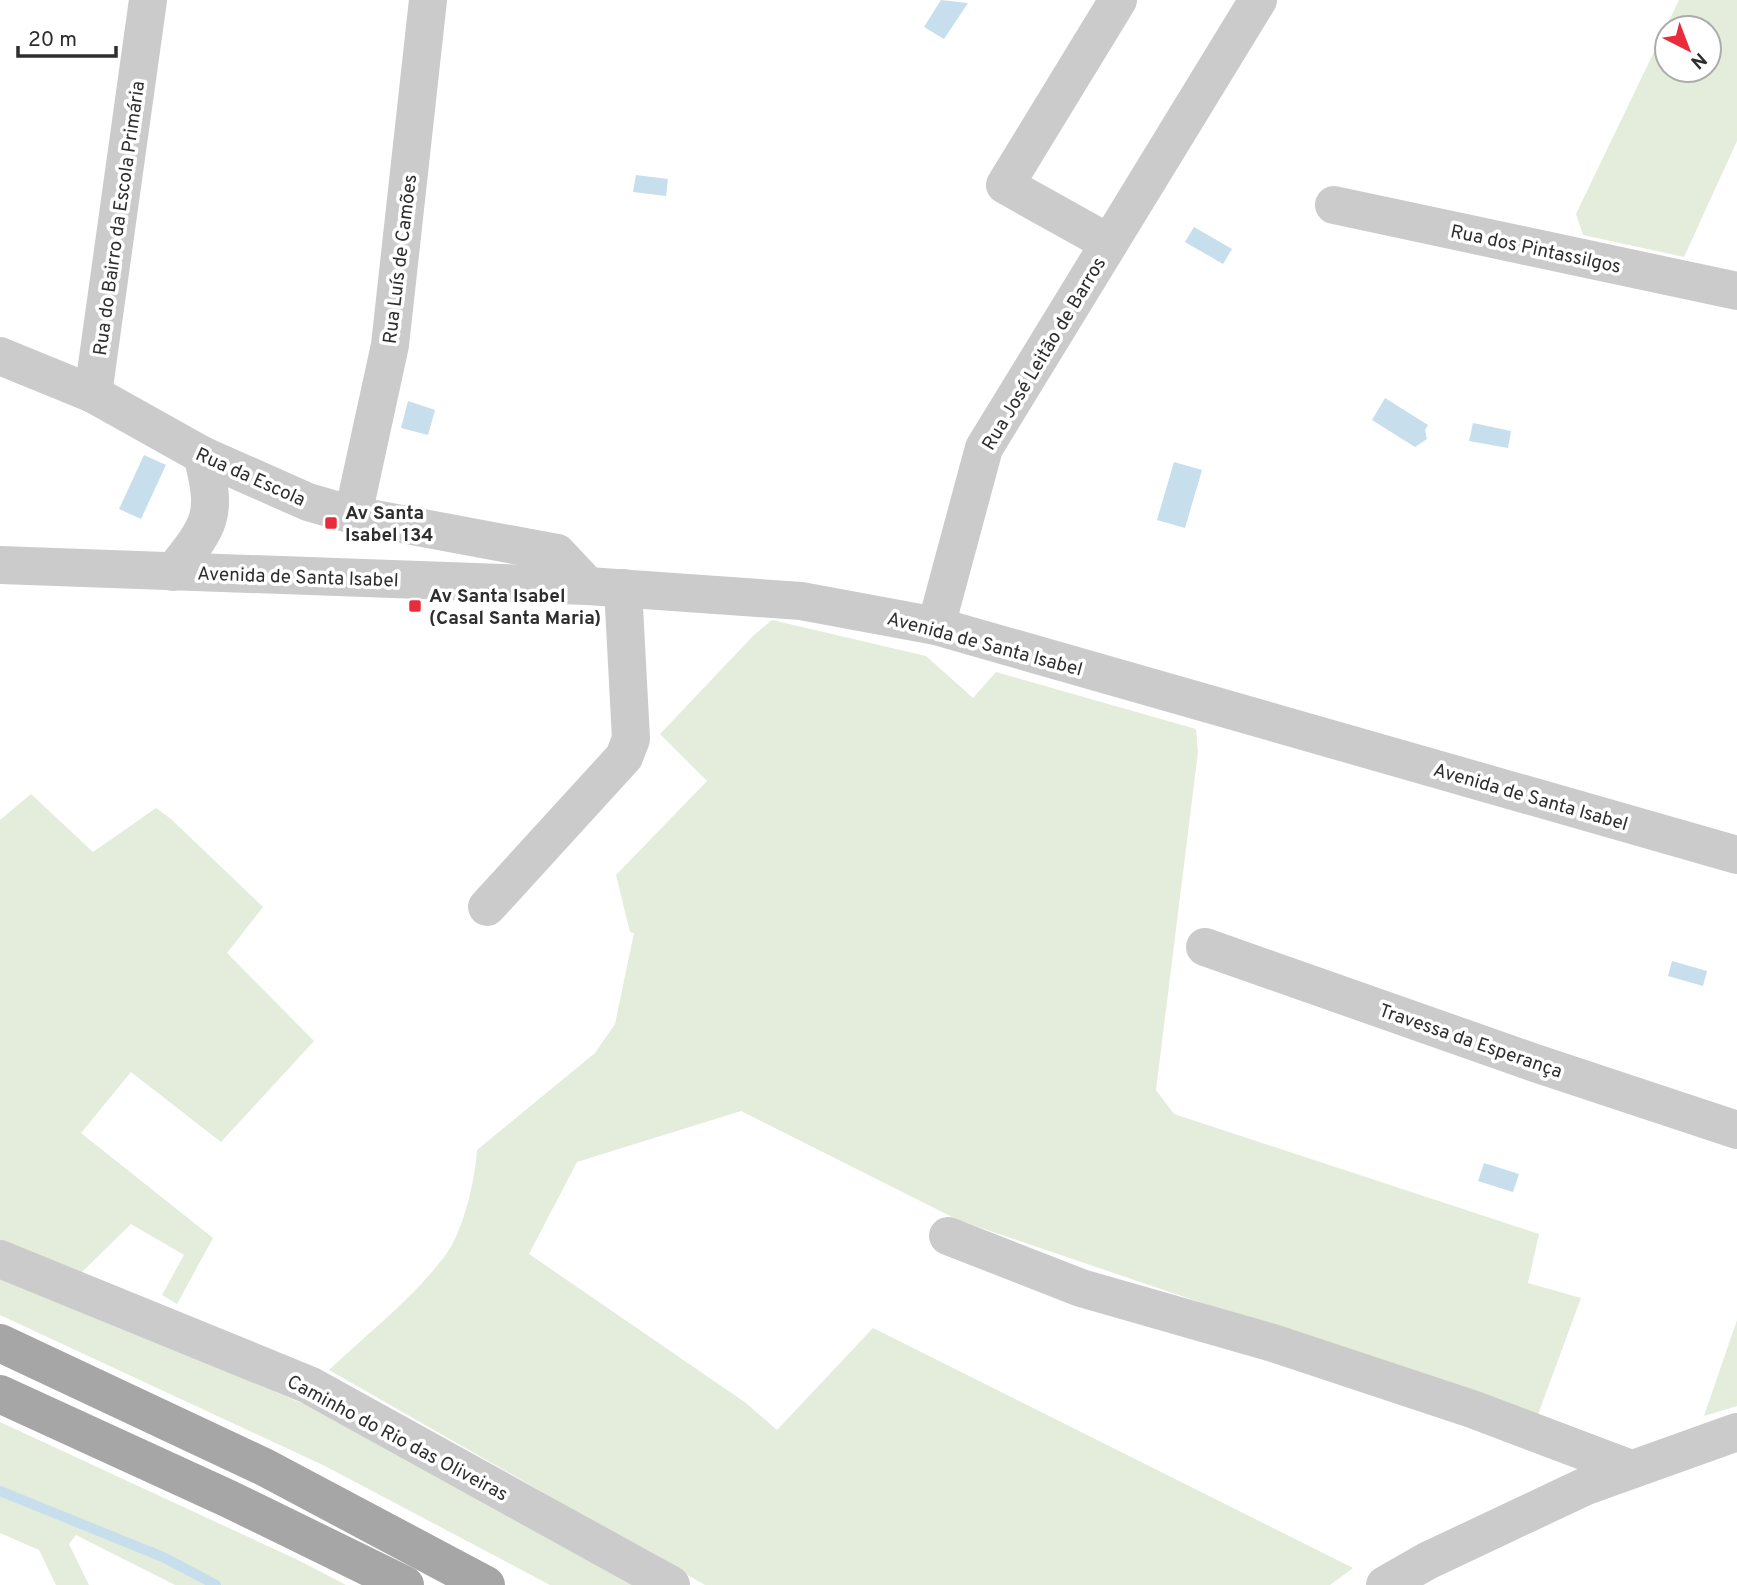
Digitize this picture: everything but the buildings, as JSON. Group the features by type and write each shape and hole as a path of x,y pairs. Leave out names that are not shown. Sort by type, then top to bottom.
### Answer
{"main road":[{"path":"0,1343 266,1468 486,1585"},
{"path":"0,1394 229,1499 404,1585"}],"street":[{"name":"Rua do Bairro da Escola Primária","path":"93,394 148,0"},
{"name":"Rua Luís de Camões","path":"353,515 390,345 428,0"},
{"name":"Rua José Leitão de Barros","path":"1109,243 1005,185 1118,0"},
{"name":"Rua José Leitão de Barros","path":"936,626 984,448 1258,0"},
{"name":"Rua dos Pintassilgos","path":"1334,205 1737,291"},
{"name":"Rua da Escola","path":"0,356 93,394 202,455 307,502 353,515 557,553 606,587"},
{"path":"173,572 207,529 212,492 202,455"},
{"name":"Avenida de Santa Isabel","path":"0,565 606,587 801,601 936,626 1737,855"},
{"path":"487,907 624,757 631,739 606,587"},
{"name":"Travessa da Esperança","path":"1205,947 1535,1063 1737,1130"},
{"path":"948,1236 1082,1288 1273,1342 1472,1409 1631,1469"},
{"name":"Caminho do Rio das Oliveiras","path":"0,1259 309,1385 671,1585"},
{"path":"1385,1585 1427,1561 1586,1486 1737,1432"}],"green space":[{"path":"1679,0 1737,0 1737,141 1684,257 1583,235 1576,214 1653,54 1653,84 1723,84 1723,14 1672,14"},
{"path":"772,620 926,656 973,698 996,672 1196,729 1198,752 1156,1090 1174,1114 1539,1234 1528,1283 1581,1298 1537,1417 958,1220 741,1111 577,1162 529,1254 746,1403 777,1430 873,1328 1353,1568 1330,1585 705,1585 329,1370 406,1300 447,1253 459,1231 468,1203 477,1150 595,1053 615,1024 634,933 630,932 616,875 707,781 660,734 753,636"},
{"path":"31,794 93,852 156,808 171,819 263,907 227,953 314,1041 221,1142 131,1072 81,1133 213,1238 177,1304 162,1295 184,1255 131,1224 79,1275 0,1241 0,820"},
{"path":"0,1274 306,1405 647,1585 550,1585 325,1466 0,1315"},
{"path":"1737,1320 1737,1406 1704,1416"},
{"path":"0,1422 300,1561 346,1585 175,1585 76,1535 69,1544 89,1585 56,1585 39,1550 0,1533"}],"water":[{"path":"941,0 968,3 944,39 924,27"},
{"path":"636,175 668,179 666,196 633,192"},
{"path":"1194,227 1232,249 1223,264 1185,242"},
{"path":"1385,398 1428,425 1425,430 1427,439 1415,447 1372,420"},
{"path":"408,401 435,410 428,435 401,428"},
{"path":"1473,423 1511,431 1508,448 1469,441"},
{"path":"144,455 166,465 141,519 119,509"},
{"path":"1174,462 1202,470 1185,528 1157,520"},
{"path":"1672,961 1707,971 1703,986 1668,976"},
{"path":"1484,1163 1519,1174 1513,1192 1478,1181"}],"waterway":[{"path":"0,1491 163,1557 216,1585"}],"place":[{"name":"Av Santa Isabel 134","path":"331,523"},
{"name":"Av Santa Isabel (Casal Santa Maria)","path":"415,606"}]}
